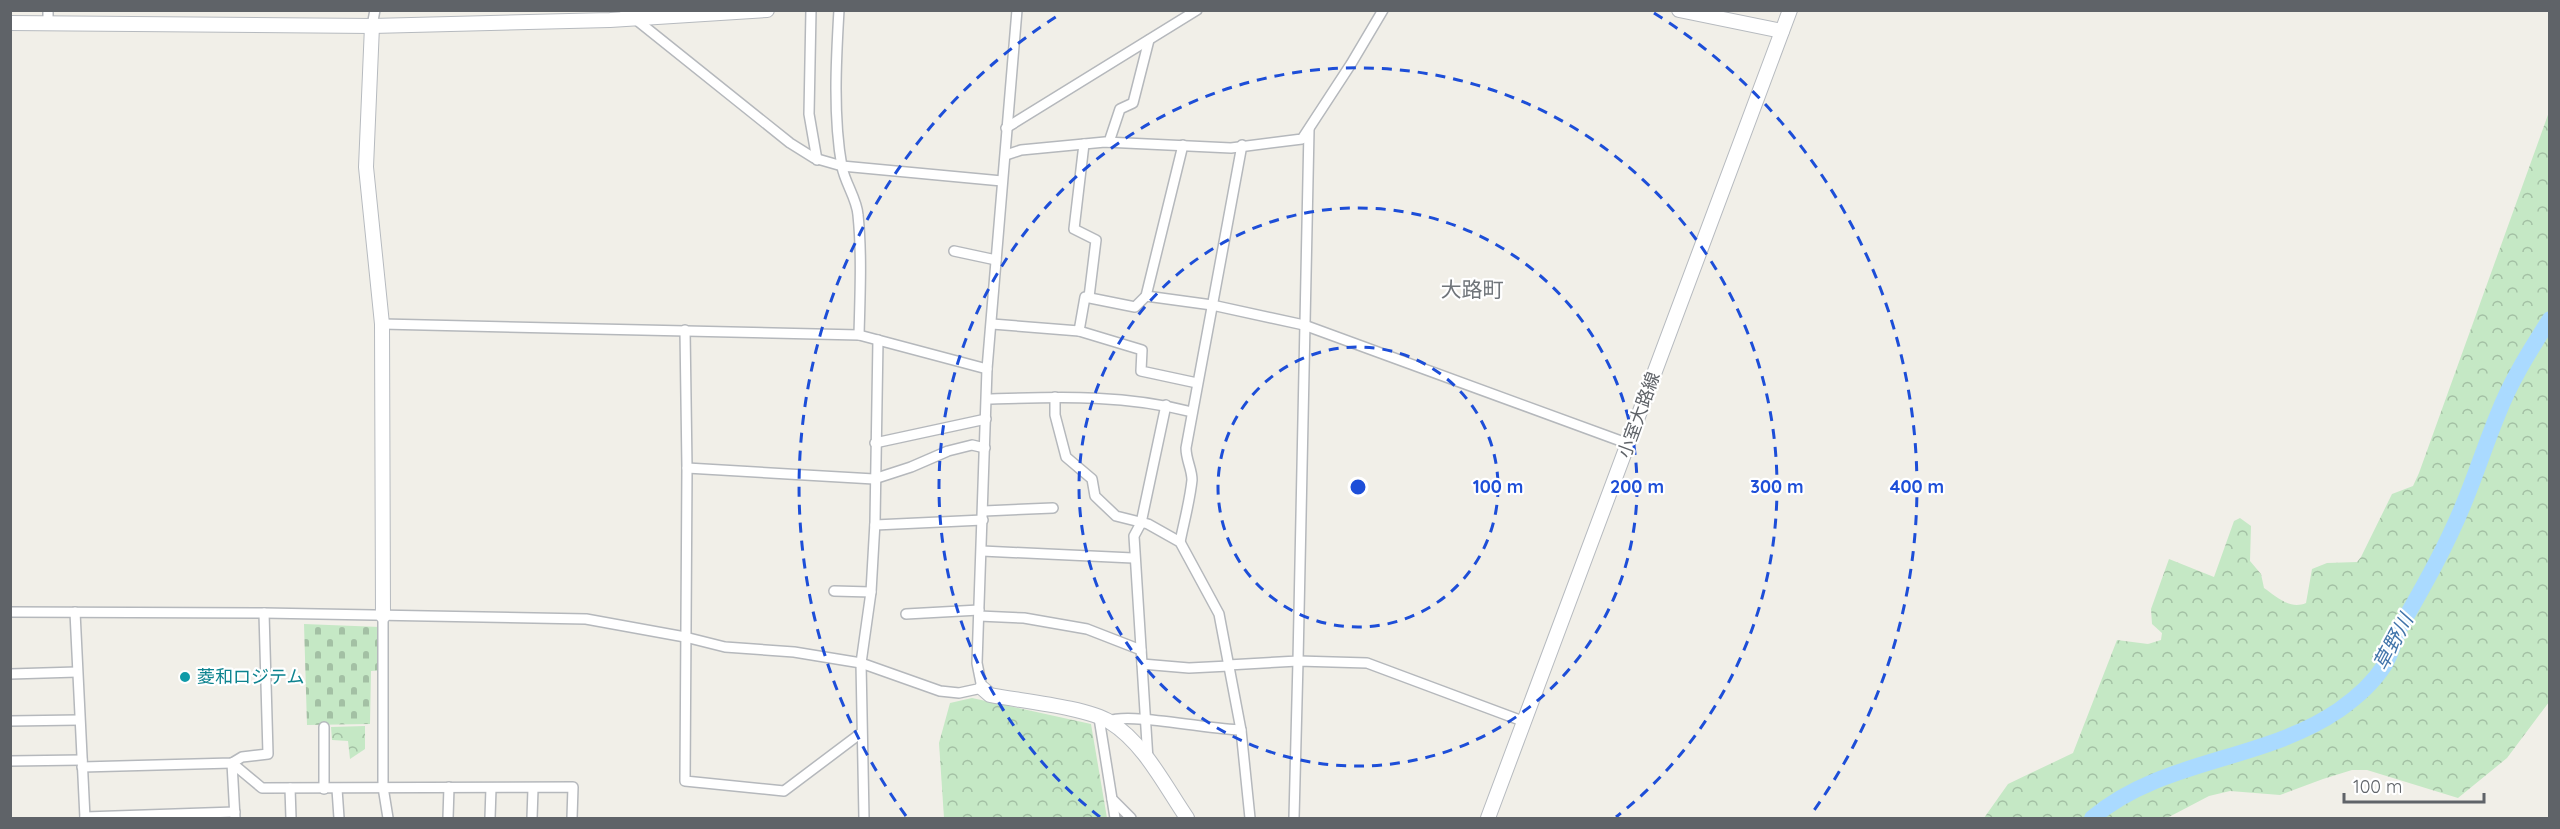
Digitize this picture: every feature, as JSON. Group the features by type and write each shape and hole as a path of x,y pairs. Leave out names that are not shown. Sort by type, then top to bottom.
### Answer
{"street":[{"path":"375,10 372,26 366,167 382,324 383,787 388,819"},
{"path":"10,23 48,17 372,26 535,16 767,10"},
{"path":"811,10 809,114 817,160"},
{"path":"839,10 837,64 842,166 848,189 858,211 859,334"},
{"path":"1017,10 987,369 984,515 977,663 982,688 990,695 1104,720 1146,720 1240,730"},
{"path":"1006,128 1197,10"},
{"path":"1006,155 1021,150 1109,142 1231,147 1302,139 1383,10"},
{"path":"1679,10 1782,31"},
{"name":"小室大路線","path":"1488,819 1790,10"},
{"path":"629,14 790,143 817,160 842,166 1002,182"},
{"path":"1109,142 1120,109 1132,103 1149,40"},
{"path":"1294,819 1309,130"},
{"path":"1084,144 1074,229 1096,240 1089,297"},
{"path":"1180,542 1192,479 1191,469 1186,462 1186,448 1242,145"},
{"path":"1079,332 1085,297 1135,307 1146,296 1183,146"},
{"path":"954,251 996,260"},
{"path":"1146,296 1212,305 1304,326 1629,444"},
{"path":"382,324 859,334 987,369"},
{"path":"992,324 1079,332 1142,350 1141,371 1197,383"},
{"path":"685,330 687,468 685,780 784,791 861,733"},
{"path":"864,819 861,663 871,592 878,340"},
{"path":"987,399 1086,396 1166,405 1192,411"},
{"path":"1055,397 1054,415 1066,457 1092,479 1095,496 1116,516 1148,524 1180,542 1219,614 1240,730 1250,819"},
{"path":"1148,761 1133,558 1134,536 1141,523 1166,405"},
{"path":"875,443 986,419"},
{"path":"687,468 851,480 874,479 911,467 948,451 972,445 985,448"},
{"path":"874,525 1053,508"},
{"path":"982,551 1133,558"},
{"path":"834,591 871,592"},
{"path":"10,612 264,613 586,619 685,637 725,647 794,652 861,663 940,691 959,693 982,688"},
{"path":"75,612 85,818 235,815 232,763"},
{"path":"10,761 82,764 232,763 242,757 268,754 264,613"},
{"path":"906,614 979,613 1024,618 1088,629 1141,650"},
{"path":"1142,664 1189,668 1298,661 1367,663 1525,722"},
{"path":"10,674 77,672"},
{"path":"10,721 79,720"},
{"path":"1104,720 1128,737 1148,761 1187,819"},
{"path":"1104,720 1115,819"},
{"path":"324,727 324,789"},
{"path":"232,763 262,788 532,789 573,787 573,819"},
{"path":"448,819 449,787"},
{"path":"290,788 291,819"},
{"path":"490,819 491,788"},
{"path":"337,789 339,819"},
{"path":"532,789 532,819"},
{"path":"1112,799 1131,819"}],"green space":[{"path":"2549,112 2549,702 2507,758 2458,798 2367,770 2352,770 2280,795 2230,791 2209,796 2167,818 1984,818 2008,784 2073,753 2117,640 2148,644 2161,640 2162,633 2152,624 2151,609 2169,559 2214,577 2234,521 2240,518 2251,526 2250,561 2261,574 2264,588 2284,602 2295,605 2306,603 2312,569 2327,563 2357,562 2392,494 2413,486 2419,473"},
{"path":"304,624 380,627 384,670 371,671 370,724 307,725"},
{"path":"972,698 1091,724 1107,818 944,818 939,743 950,703"},
{"path":"365,726 365,749 350,759 348,741 332,740 331,727"}],"waterway":[{"name":"草野川","path":"2092,818 2120,798 2150,783 2278,740 2309,727 2339,710 2369,684 2387,661 2402,624 2443,549 2464,503 2503,401 2550,319"}],"place":[{"name":"菱和ロジテム","path":"185,677"}],"district":[{"name":"大路町","path":"1472,290"}]}
